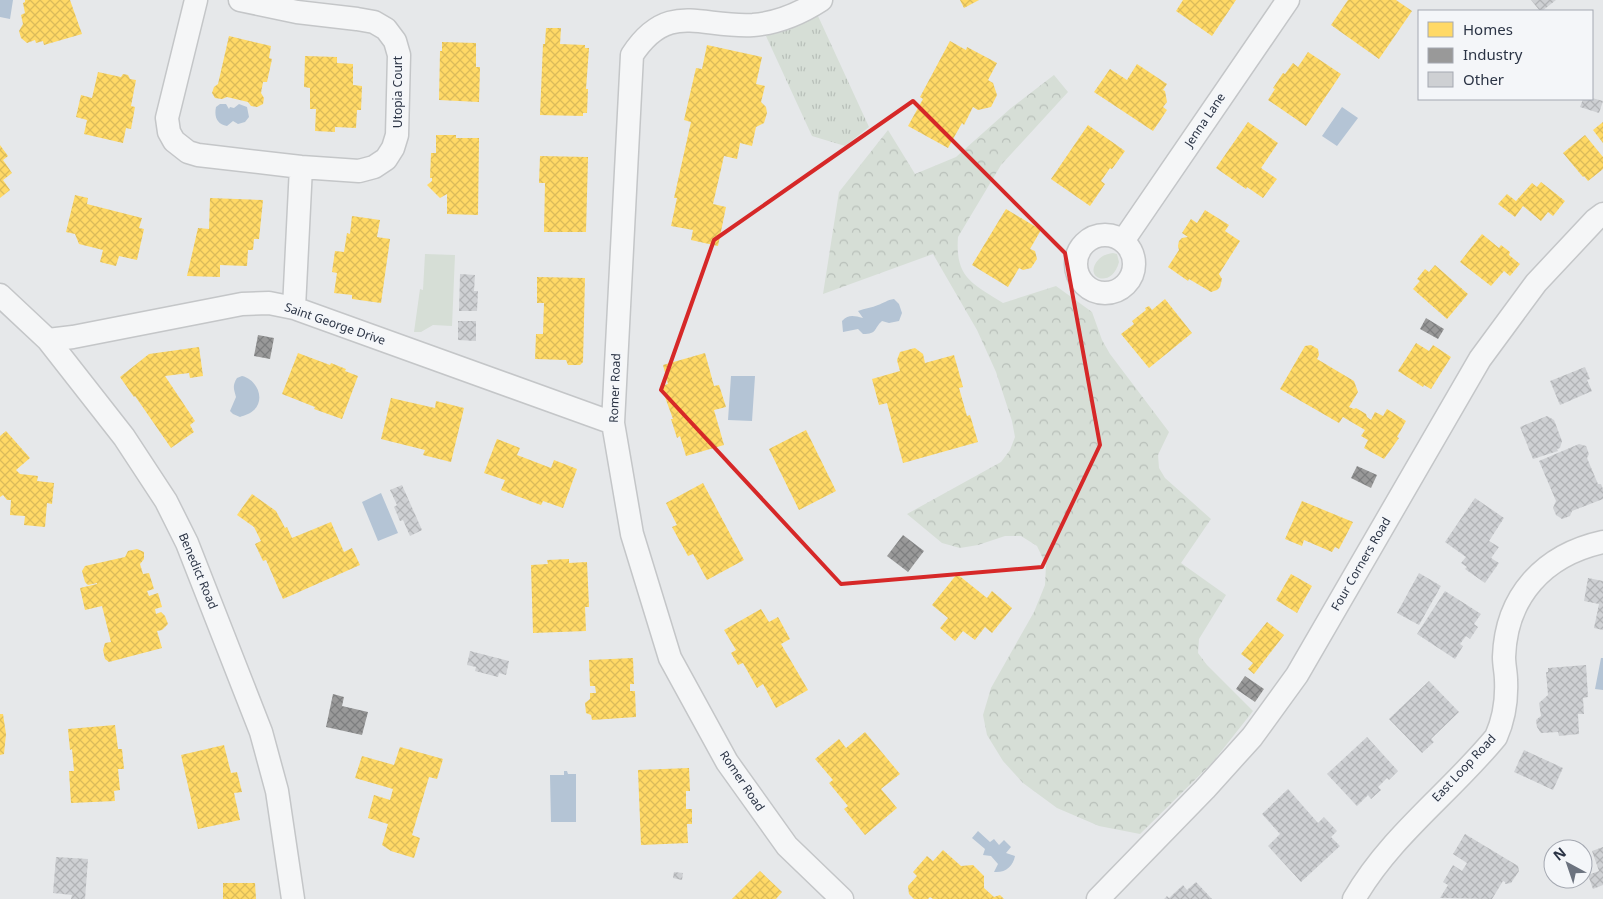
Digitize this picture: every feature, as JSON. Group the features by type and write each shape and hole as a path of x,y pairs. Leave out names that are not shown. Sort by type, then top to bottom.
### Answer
{"street":[{"name":"Utopia Court","path":"196,0 167,118 169,132 174,141 188,152 198,155 301,167 359,171 374,166 386,159 393,148 397,135 399,56 395,41 386,29 374,22 297,12 240,0"},
{"name":"Romer Road","path":"821,0 803,11 753,25 688,16 672,18 654,26 642,37 632,55 612,423 632,534 670,658 727,762 787,846 842,899"},
{"name":"Jenna Lane","path":"1123,241 1288,0"},
{"path":"294,308 301,167"},
{"name":"Four Corners Road","path":"1098,899 1252,738 1297,675 1480,359 1536,283 1595,220 1603,214"},
{"name":"Benedict Road","path":"0,295 48,340 124,437 166,502 187,543 261,732 277,792 293,899"},
{"name":"Saint George Drive","path":"48,340 73,337 242,304 269,303 294,308 612,423"},
{"name":"East Loop Road","path":"1354,899 1363,883 1392,844 1496,737 1502,724 1506,702 1505,638 1510,618 1519,599 1532,581 1550,564 1588,545 1603,542"}],"highlighted area":[{"path":"913,101 1065,253 1100,445 1042,567 841,584 661,390 714,240"}],"green space":[{"path":"818,16 869,127 845,146 812,136 766,36"},
{"path":"1054,75 1068,92 1001,165 958,237 959,262 963,271 974,284 1003,303 1056,286 1092,312 1102,340 1110,354 1169,432 1158,455 1159,468 1165,478 1211,519 1181,563 1226,595 1199,639 1198,653 1207,665 1253,711 1212,763 1140,834 1099,826 1057,808 1023,783 1003,761 987,735 983,715 991,688 1034,612 1045,585 1046,565 1037,546 1021,536 1005,536 978,545 960,548 942,543 907,514 1001,462 1010,450 1015,437 1012,421 996,372 977,330 933,254 823,294 839,192 888,130 915,174 956,157 1011,108"},
{"path":"1113,253 1117,254 1119,262 1115,271 1105,278 1096,276 1094,266 1099,259"},
{"path":"425,254 455,255 452,326 433,325 421,332 414,332 420,289 423,290"}],"water":[{"path":"0,0 13,0 10,19 0,17"},
{"path":"220,104 226,104 229,109 239,104 247,107 249,117 245,122 238,124 233,121 227,126 224,125 219,122 215,114 216,107"},
{"path":"1342,107 1358,118 1337,146 1322,136"},
{"path":"894,299 899,304 902,313 899,321 889,323 882,321 873,332 868,334 863,334 858,329 843,332 842,321 847,317 863,318 858,311"},
{"path":"242,376 255,385 258,390 259,400 254,410 240,417 230,411 236,397 234,383 237,378"},
{"path":"731,376 755,376 752,421 728,420"},
{"path":"381,493 398,533 378,541 362,502"},
{"path":"1601,658 1603,658 1603,690 1595,689"},
{"path":"564,771 567,771 568,774 576,774 576,822 551,822 550,775 564,775"},
{"path":"978,831 990,842 994,839 999,845 1004,840 1011,847 1006,853 1015,856 1013,863 1008,868 994,872 998,864 991,856 983,855 985,849 972,838"}],"building: Homes":[{"path":"25,0 70,0 82,34 44,45 43,41 36,43 35,40 27,43 21,38 19,31 23,24 21,15 25,13 23,3"},
{"path":"960,0 979,0 964,8"},
{"path":"1183,0 1236,0 1212,36 1176,11"},
{"path":"1348,0 1396,0 1412,11 1379,59 1331,25"},
{"path":"546,28 561,28 560,44 585,45 585,48 589,48 586,89 588,89 587,113 583,113 583,116 540,115 543,44 545,44"},
{"path":"229,36 271,46 269,58 272,59 267,82 263,82 261,93 264,98 263,104 257,107 251,106 248,102 227,97 222,99 215,98 212,93 214,87 218,84"},
{"path":"950,41 966,50 967,47 997,63 988,80 993,83 997,95 991,107 978,110 973,107 964,125 962,123 948,148 908,126 923,99 920,97"},
{"path":"442,42 476,43 476,67 480,67 479,102 439,100 440,51 442,51"},
{"path":"707,45 762,57 756,84 765,86 761,102 766,107 767,113 764,123 756,127 752,146 740,143 737,159 724,156 713,204 726,207 718,246 691,240 693,230 671,226 677,198 674,198 691,122 684,120 696,68 702,69"},
{"path":"1308,52 1341,74 1306,126 1268,100 1283,73 1285,74 1293,63 1298,67"},
{"path":"305,56 337,57 337,63 353,64 353,85 362,86 361,110 357,110 356,128 335,127 335,132 315,131 316,109 310,109 310,88 304,87"},
{"path":"1137,64 1167,84 1163,90 1165,91 1167,102 1163,107 1167,110 1153,131 1094,92 1110,69 1127,80"},
{"path":"98,72 121,77 123,74 128,75 130,79 136,80 131,106 135,107 131,129 126,128 123,143 84,134 87,120 76,117 81,95 92,98"},
{"path":"1248,122 1278,143 1261,168 1277,179 1263,198 1247,187 1246,189 1216,168"},
{"path":"1603,122 1603,143 1593,130"},
{"path":"1088,125 1125,151 1101,181 1105,184 1090,206 1051,179"},
{"path":"436,135 456,135 456,138 479,138 478,215 447,214 447,194 440,198 427,185 432,181 432,178 430,178 431,153 436,153"},
{"path":"1585,135 1603,157 1603,169 1588,181 1563,153"},
{"path":"0,145 8,156 3,160 12,173 3,180 10,190 0,198"},
{"path":"540,156 588,157 586,232 544,232 545,183 539,183"},
{"path":"1541,182 1565,201 1553,216 1548,212 1541,221 1523,206 1515,217 1498,204 1507,194 1516,201 1532,183 1537,187"},
{"path":"75,195 88,198 87,204 142,218 139,228 144,229 137,260 119,256 116,266 100,262 103,250 79,244 75,234 66,232"},
{"path":"210,198 263,200 259,239 254,239 253,250 248,250 247,266 220,265 220,277 187,276 198,228 209,229"},
{"path":"1006,209 1041,230 1030,249 1035,251 1037,259 1031,268 1023,270 1019,268 1008,287 972,265"},
{"path":"1205,210 1229,225 1225,231 1240,241 1219,274 1222,279 1220,287 1211,292 1189,279 1188,281 1168,267 1179,250 1179,241 1182,238 1188,237 1182,233 1191,219 1197,223"},
{"path":"352,216 380,220 377,237 390,239 381,303 352,299 352,295 334,293 337,273 332,272 335,251 344,252 347,233 350,234"},
{"path":"1482,234 1499,248 1501,245 1510,252 1509,255 1520,264 1510,276 1504,271 1491,286 1460,262"},
{"path":"1435,265 1468,294 1447,319 1413,289 1420,281 1417,279 1425,269 1429,272"},
{"path":"537,277 585,278 583,362 580,365 568,365 566,360 535,359 536,334 543,334 544,303 537,303"},
{"path":"1165,299 1192,333 1149,368 1121,334 1134,324 1132,321 1146,310 1145,308 1149,306 1152,310"},
{"path":"1416,343 1429,351 1433,345 1451,357 1431,389 1424,385 1423,387 1398,371"},
{"path":"1311,345 1318,349 1319,355 1317,359 1354,381 1358,392 1349,407 1356,408 1366,414 1371,420 1375,412 1383,416 1387,409 1406,421 1397,437 1399,438 1384,459 1364,448 1368,440 1361,436 1365,430 1343,417 1339,423 1280,389 1305,346"},
{"path":"199,347 203,376 190,378 189,373 165,376 195,421 190,425 194,432 171,448 120,377 149,354"},
{"path":"915,348 923,354 925,363 954,355 963,387 959,388 967,416 970,415 978,442 903,463 887,403 879,405 872,379 900,371 897,360 900,352"},
{"path":"298,353 330,365 331,363 358,376 342,419 314,409 315,407 282,394"},
{"path":"705,353 714,386 719,385 726,407 714,410 724,445 686,456 680,436 677,438 671,419 673,419 661,386 668,384 663,365"},
{"path":"391,398 435,408 436,401 464,408 451,462 423,455 425,450 381,439"},
{"path":"806,430 836,491 799,510 769,449"},
{"path":"6,431 30,458 16,470 20,474 38,476 37,481 54,483 52,504 47,503 45,527 24,525 25,516 10,515 11,500 7,500 3,495 0,497 0,436"},
{"path":"497,439 520,448 517,455 551,468 554,460 577,469 563,508 543,501 541,505 501,490 505,480 484,473"},
{"path":"703,483 744,560 707,580 693,554 688,556 672,527 677,525 666,503"},
{"path":"252,494 276,511 292,538 331,522 344,552 352,548 360,565 283,599 266,560 263,561 255,544 261,541 254,527 237,515"},
{"path":"1302,501 1353,522 1339,549 1335,547 1332,552 1304,540 1302,546 1285,539"},
{"path":"137,549 144,552 144,559 140,564 143,574 149,573 154,589 147,591 149,596 158,593 162,607 155,609 156,614 161,612 168,624 162,630 157,631 162,648 109,662 105,659 103,650 105,643 111,642 102,606 85,610 80,588 97,583 88,585 85,582 82,571 85,566 125,557 128,551"},
{"path":"569,559 569,563 587,562 589,607 585,607 586,631 533,633 531,565 548,564 547,560"},
{"path":"957,574 987,598 992,591 1012,608 992,633 985,627 975,640 963,631 955,641 940,628 948,618 932,605"},
{"path":"1291,574 1312,586 1297,613 1276,600"},
{"path":"761,609 769,622 778,617 790,639 781,644 808,690 776,708 763,684 757,688 743,663 738,665 731,653 736,650 724,630"},
{"path":"1267,622 1284,635 1254,674 1248,669 1253,663 1241,654"},
{"path":"633,658 634,684 630,684 630,691 635,691 636,717 592,720 591,715 586,713 585,703 590,699 590,693 596,693 595,686 590,686 589,660"},
{"path":"0,714 3,714 6,734 4,754 0,755"},
{"path":"115,725 118,749 122,749 124,769 118,769 120,790 114,791 115,801 71,803 69,771 74,771 68,729"},
{"path":"865,732 900,774 881,789 897,808 865,835 844,809 848,806 829,783 833,780 815,759 839,739 846,748"},
{"path":"224,745 231,773 237,772 242,792 234,793 240,820 198,829 181,755"},
{"path":"400,747 443,759 437,779 429,777 412,835 420,838 414,858 391,851 382,845 388,824 368,818 374,795 390,800 393,789 355,778 362,756 394,765"},
{"path":"689,768 690,791 686,791 686,809 692,809 692,824 687,824 688,843 641,845 638,770"},
{"path":"943,850 961,866 973,865 984,876 984,888 994,897 1000,895 1004,899 933,899 930,897 928,899 914,899 909,894 908,886 917,876 913,872 927,856 933,861"},
{"path":"760,871 782,892 776,899 732,899"},
{"path":"223,883 255,883 256,899 223,899"}],"building: Industry":[{"path":"1426,318 1444,329 1438,339 1420,329"},
{"path":"258,335 274,338 270,359 254,356"},
{"path":"1357,466 1377,475 1371,488 1351,478"},
{"path":"903,535 924,551 908,572 887,556"},
{"path":"1245,676 1264,689 1255,702 1236,689"},
{"path":"333,694 344,697 342,706 368,712 362,735 326,727"}],"building: Other":[{"path":"1531,0 1556,0 1543,10 1539,10"},
{"path":"1593,98 1603,101 1599,113 1580,107 1583,100 1593,100"},
{"path":"460,274 475,275 474,291 478,291 477,311 459,311"},
{"path":"458,321 476,321 476,341 458,340"},
{"path":"1585,367 1590,379 1587,380 1592,391 1560,405 1550,381"},
{"path":"1547,416 1554,420 1562,441 1560,448 1557,449 1558,451 1533,459 1520,427"},
{"path":"1579,444 1586,446 1589,454 1587,458 1598,484 1601,484 1603,489 1603,499 1572,511 1570,516 1562,519 1556,515 1553,508 1556,501 1539,461"},
{"path":"402,485 422,530 410,536 403,520 400,521 394,507 397,505 390,490"},
{"path":"1475,498 1504,518 1489,541 1499,547 1491,558 1499,563 1485,583 1465,569 1467,567 1461,563 1466,557 1445,542"},
{"path":"1419,573 1441,586 1419,625 1397,613"},
{"path":"1588,578 1603,581 1603,630 1594,628 1599,604 1584,601"},
{"path":"1445,591 1481,614 1474,624 1478,627 1470,639 1466,636 1460,644 1463,646 1455,659 1417,634"},
{"path":"470,651 509,661 506,675 499,673 498,677 475,671 476,667 467,665"},
{"path":"1586,665 1588,697 1583,698 1584,714 1578,714 1579,734 1559,736 1558,732 1541,733 1537,727 1536,720 1541,716 1539,703 1548,695 1546,672 1548,672 1548,668"},
{"path":"1429,681 1459,712 1431,739 1434,742 1422,753 1389,719"},
{"path":"1367,737 1398,771 1378,787 1381,790 1371,799 1368,795 1357,806 1327,774"},
{"path":"1524,750 1563,768 1553,790 1514,772"},
{"path":"1288,789 1318,823 1324,817 1337,831 1331,837 1340,846 1301,882 1268,846 1280,834 1262,814"},
{"path":"1465,834 1518,866 1519,871 1511,883 1505,884 1503,881 1492,899 1440,898 1448,885 1443,882 1453,865 1462,871 1467,863 1453,854"},
{"path":"1603,847 1603,885 1593,889 1593,873 1599,871 1593,851"},
{"path":"56,857 88,859 85,899 71,899 72,895 53,893"},
{"path":"674,872 683,873 682,880 673,878"},
{"path":"1196,882 1212,899 1164,899 1167,896 1169,898 1183,885 1187,890"}]}
